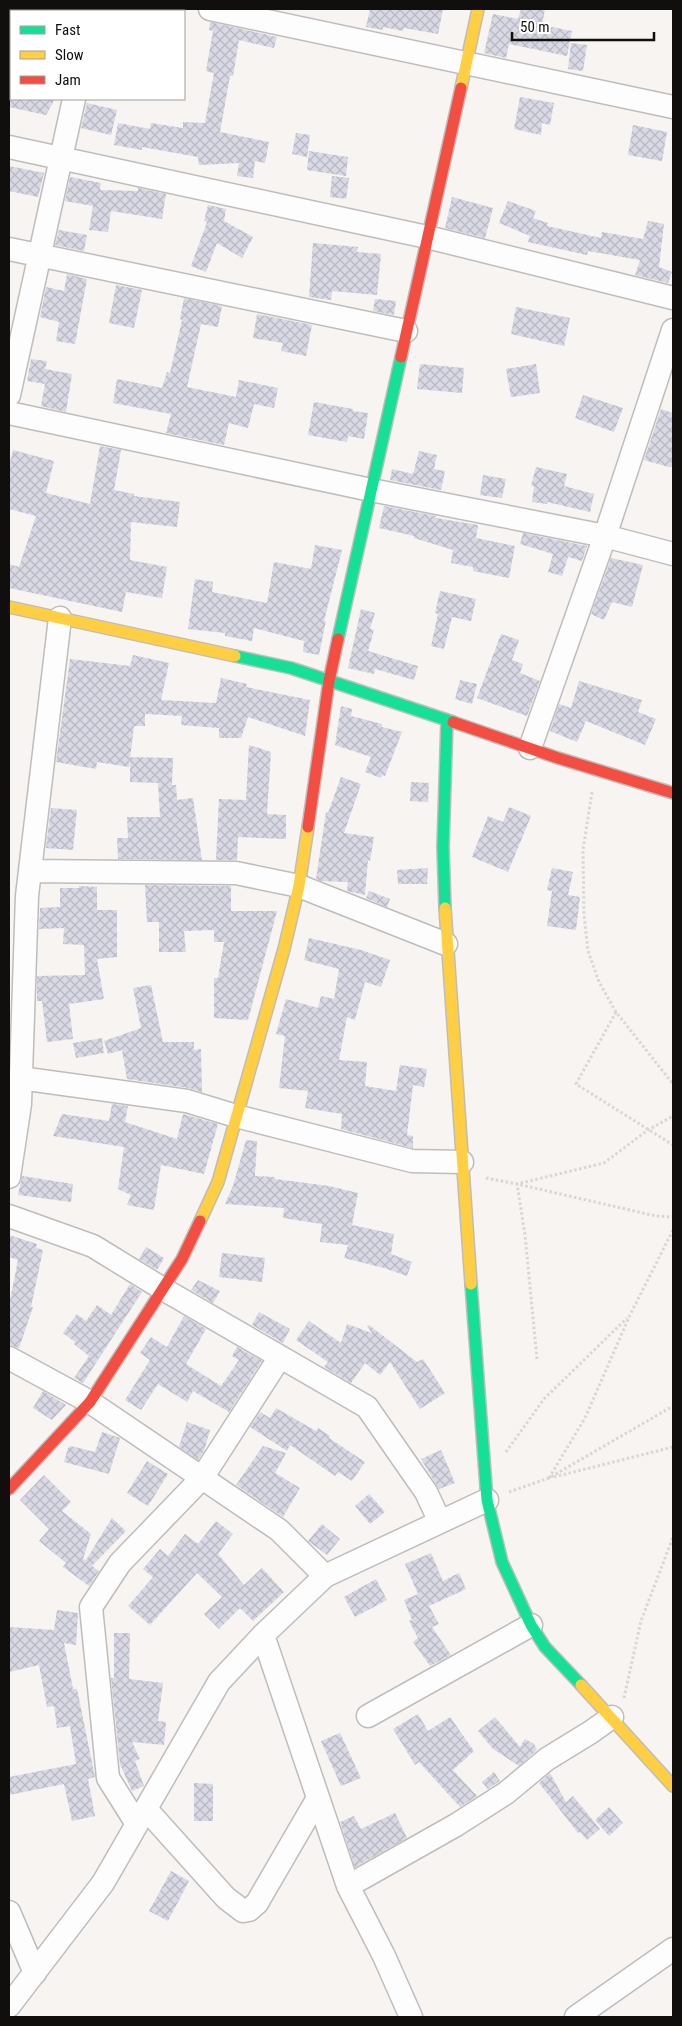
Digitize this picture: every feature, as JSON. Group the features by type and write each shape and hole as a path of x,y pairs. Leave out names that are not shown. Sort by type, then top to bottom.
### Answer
{"street":[{"path":"210,9 673,107"},
{"path":"9,1489 90,1402 182,1259 218,1182 284,949 299,886 329,681 478,9"},
{"path":"9,395 74,100"},
{"path":"9,147 427,237 673,298"},
{"path":"9,249 406,332"},
{"path":"530,748 605,536 673,330"},
{"path":"9,413 371,490 605,536 673,554"},
{"path":"9,607 292,668 530,748 673,793"},
{"path":"9,1177 20,1104 27,896 60,618"},
{"path":"447,720 443,847 446,944 486,1490 502,1562 531,1625 545,1647 615,1720 673,1786"},
{"path":"30,871 236,873 299,886 446,944"},
{"path":"20,1078 187,1101 236,1116 412,1161 463,1169"},
{"path":"9,1216 93,1246 163,1289 367,1407 426,1492 440,1522"},
{"path":"280,1357 202,1478 120,1563 91,1607 108,1778 141,1816 226,1898 243,1911 249,1910 257,1903 318,1798"},
{"path":"9,1358 90,1402 279,1530 325,1576"},
{"path":"9,2006 103,1883 219,1682 263,1635 325,1576 440,1522 486,1490"},
{"path":"368,1716 531,1625"},
{"path":"263,1635 348,1886 384,1956 411,2017"},
{"path":"348,1886 473,1814 506,1793 547,1759 591,1732 615,1720"},
{"path":"9,1912 35,1973"},
{"path":"576,2017 673,1949"}],"path":[{"path":"596,769 583,850 584,916 588,951 599,982 616,1012 673,1084"},
{"path":"616,1012 576,1084 673,1145"},
{"path":"517,1184 604,1163 648,1130 673,1116"},
{"path":"463,1169 517,1184 656,1216 673,1216"},
{"path":"517,1184 525,1235 537,1359"},
{"path":"549,1478 585,1418 630,1316 673,1230"},
{"path":"486,1490 544,1399 630,1316"},
{"path":"549,1478 673,1406"},
{"path":"486,1490 549,1478 673,1448"},
{"path":"615,1720 641,1621 673,1537"}],"building":[{"path":"370,9 443,9 438,34 404,28 403,31 383,27 383,30 366,27"},
{"path":"521,9 545,9 542,25 572,31 567,56 509,44 506,58 484,53 493,14 518,19"},
{"path":"210,22 277,37 274,48 239,40 233,76 230,76 220,132 269,142 265,163 255,161 253,178 237,176 239,163 199,165 198,157 142,147 142,150 114,145 118,123 150,129 151,123 183,128 183,122 205,123 214,73 206,71 213,31 209,30"},
{"path":"571,43 587,45 583,71 568,69"},
{"path":"520,97 554,103 550,125 542,123 541,135 514,129"},
{"path":"9,99 54,100 46,115 9,107"},
{"path":"87,103 117,110 111,135 81,128"},
{"path":"633,125 667,132 662,161 628,155"},
{"path":"296,133 310,135 307,157 292,154"},
{"path":"309,151 348,157 346,176 307,170"},
{"path":"9,166 44,173 38,197 9,191"},
{"path":"332,176 349,178 346,199 330,197"},
{"path":"70,177 101,183 100,190 138,191 138,188 166,194 162,219 111,211 108,232 89,230 93,206 65,201"},
{"path":"452,197 493,208 485,238 445,228"},
{"path":"508,201 536,211 533,218 548,223 547,226 601,238 602,232 643,239 648,221 664,224 659,267 672,272 668,283 635,275 640,260 588,251 587,255 528,242 530,236 499,223"},
{"path":"208,205 226,209 224,221 253,237 242,258 217,243 206,272 191,266 207,222 204,221"},
{"path":"59,230 87,235 84,251 55,245"},
{"path":"313,243 358,247 357,252 381,254 377,295 332,291 331,300 309,297"},
{"path":"67,274 87,279 75,344 56,341 59,322 40,317 46,287 64,291"},
{"path":"116,285 142,290 134,328 109,323"},
{"path":"184,298 222,306 218,327 201,324 187,387 236,397 239,380 278,388 274,408 254,404 248,428 229,423 224,445 166,433 171,414 113,403 117,379 162,388 167,372 170,373 182,320 180,319"},
{"path":"375,299 396,301 394,315 373,311"},
{"path":"516,307 570,318 564,346 511,334"},
{"path":"257,314 312,325 306,356 281,351 283,343 253,338"},
{"path":"31,359 47,361 45,369 72,374 66,412 41,406 45,384 27,381"},
{"path":"420,364 464,368 462,393 417,389"},
{"path":"536,364 540,393 511,397 506,369"},
{"path":"583,395 623,408 614,432 575,418"},
{"path":"314,402 368,413 364,439 348,436 347,442 308,435"},
{"path":"661,409 673,413 673,467 644,460"},
{"path":"100,446 121,450 114,490 134,494 134,496 180,502 177,527 131,522 130,560 167,567 162,598 126,592 122,612 9,588 9,564 19,567 36,516 9,509 9,467 13,450 54,461 46,493 90,504"},
{"path":"419,451 437,455 434,469 445,471 441,490 390,480 392,469 413,474"},
{"path":"536,467 567,474 564,486 594,494 590,512 547,502 547,504 532,502 534,486 531,486"},
{"path":"483,475 506,479 502,498 480,495"},
{"path":"384,506 478,525 476,538 515,546 509,578 473,571 473,567 451,563 453,550 414,538 414,536 379,528"},
{"path":"523,533 587,546 582,561 568,557 562,576 548,572 553,554 520,544"},
{"path":"315,545 342,550 324,621 326,621 319,655 303,652 304,641 254,628 252,641 225,636 225,633 188,629 195,579 213,582 212,592 267,603 274,562 311,569"},
{"path":"611,558 643,565 632,607 612,602 604,620 591,614"},
{"path":"440,591 476,599 471,621 452,617 444,649 431,646 438,614 435,613"},
{"path":"361,609 375,613 370,629 374,630 368,651 418,666 414,680 375,669 374,674 348,668"},
{"path":"501,634 519,640 512,660 523,664 520,673 540,681 527,716 477,698"},
{"path":"133,655 169,663 161,700 216,703 221,678 247,684 246,687 310,700 305,736 248,717 241,738 219,738 219,728 181,725 182,716 145,714 145,726 134,726 129,767 97,762 96,769 56,762 70,659 130,666"},
{"path":"460,680 477,684 472,704 455,699"},
{"path":"579,681 642,700 638,712 656,719 645,745 586,721 577,742 550,731 559,704 571,708"},
{"path":"341,706 352,709 351,716 382,724 382,727 402,732 385,776 382,775 381,778 365,772 371,757 335,745"},
{"path":"249,745 271,752 267,814 286,815 286,839 238,837 237,860 216,860 219,799 246,800"},
{"path":"130,757 173,758 172,785 176,785 177,800 193,798 202,860 118,859 117,838 128,838 127,817 160,817 158,783 130,782"},
{"path":"341,777 361,784 344,833 374,837 370,861 368,860 365,895 347,891 348,882 321,881 316,879 326,812 328,813"},
{"path":"411,782 429,783 428,802 410,801"},
{"path":"509,807 531,816 508,872 472,857 488,816 503,822"},
{"path":"51,808 77,810 73,850 46,848"},
{"path":"428,868 427,884 398,884 397,870"},
{"path":"552,868 573,872 568,895 580,897 576,930 547,926 552,891 547,890"},
{"path":"145,885 231,886 231,911 277,911 248,1020 214,1018 214,978 218,978 224,942 214,942 214,930 184,931 186,952 159,952 159,922 147,922"},
{"path":"79,886 97,887 97,910 117,910 117,957 97,959 104,999 69,1004 73,1039 47,1042 42,1001 37,1001 37,976 85,975 84,945 63,944 64,928 39,929 40,908 60,907 60,888 79,888"},
{"path":"369,891 390,899 387,907 366,898"},
{"path":"309,938 361,950 390,960 381,987 365,982 355,1020 347,1017 339,1060 367,1062 365,1086 396,1091 400,1065 427,1069 424,1087 413,1085 407,1135 413,1136 413,1148 341,1129 342,1114 305,1108 308,1091 279,1088 285,1036 276,1034 286,999 318,1008 321,996 334,999 339,969 304,960"},
{"path":"151,985 163,1042 194,1042 194,1050 201,1049 202,1092 189,1088 127,1079 122,1050 108,1054 104,1041 141,1028 133,988"},
{"path":"102,1038 104,1053 76,1058 73,1043"},
{"path":"112,1104 128,1106 125,1122 177,1139 183,1114 218,1124 204,1174 161,1165 154,1210 127,1205 131,1195 118,1189 124,1147 53,1136 62,1114 109,1121"},
{"path":"246,1140 257,1141 255,1176 275,1177 275,1179 329,1186 358,1193 352,1225 394,1234 391,1254 412,1262 407,1276 344,1258 348,1245 320,1242 322,1224 283,1218 284,1208 225,1204 233,1186"},
{"path":"22,1176 73,1184 71,1202 18,1195"},
{"path":"9,1235 37,1244 36,1248 43,1250 31,1307 33,1307 19,1348 9,1345 9,1305 18,1260 9,1257"},
{"path":"146,1247 164,1258 157,1270 139,1259"},
{"path":"222,1253 265,1258 262,1282 219,1277"},
{"path":"198,1280 220,1291 213,1303 191,1290"},
{"path":"130,1284 142,1292 83,1383 74,1378 89,1356 63,1333 77,1314 86,1321 97,1305 111,1315"},
{"path":"259,1312 290,1329 283,1343 252,1325"},
{"path":"184,1316 206,1329 186,1364 221,1386 239,1360 232,1356 237,1347 262,1361 229,1412 193,1391 187,1402 158,1384 141,1410 125,1400 150,1360 140,1353 151,1337 167,1347"},
{"path":"309,1321 341,1343 347,1324 372,1333 367,1326 369,1325 417,1362 423,1359 445,1393 420,1409 390,1362 380,1375 365,1363 351,1383 324,1367 328,1362 296,1340"},
{"path":"43,1391 66,1405 52,1420 33,1408"},
{"path":"276,1408 316,1431 318,1428 330,1436 329,1438 365,1462 352,1481 338,1472 335,1476 290,1445 287,1451 250,1427 260,1412 270,1418"},
{"path":"187,1422 210,1430 204,1451 198,1460 179,1447"},
{"path":"102,1432 120,1438 109,1474 64,1462 68,1448 71,1446 95,1452"},
{"path":"263,1446 286,1453 275,1473 300,1488 283,1517 236,1485"},
{"path":"441,1450 455,1483 439,1489 421,1459"},
{"path":"147,1461 168,1474 148,1506 127,1493"},
{"path":"44,1475 71,1502 62,1511 91,1534 83,1559 86,1560 112,1518 126,1531 92,1566 99,1571 89,1586 63,1567 66,1563 39,1541 49,1529 20,1500"},
{"path":"369,1494 385,1512 370,1524 355,1506"},
{"path":"216,1521 233,1534 218,1554 244,1585 262,1568 284,1592 253,1621 240,1608 219,1629 204,1614 222,1597 197,1573 150,1625 128,1606 153,1577 143,1569 160,1549 168,1556 185,1534 198,1544"},
{"path":"322,1524 340,1539 327,1555 308,1541"},
{"path":"431,1553 443,1581 459,1573 466,1589 429,1606 439,1624 432,1627 451,1655 430,1666 413,1642 418,1638 409,1621 412,1620 404,1600 418,1594 405,1564"},
{"path":"376,1579 387,1600 355,1617 344,1597"},
{"path":"57,1610 78,1613 76,1645 64,1643 73,1689 77,1689 95,1777 88,1779 95,1816 72,1821 64,1784 9,1795 9,1777 76,1764 70,1726 57,1728 54,1706 47,1707 39,1665 9,1672 9,1627 54,1630"},
{"path":"114,1633 130,1633 129,1679 163,1683 158,1721 166,1722 164,1745 132,1742 140,1759 135,1761 144,1786 132,1791 120,1764 111,1678 114,1678"},
{"path":"418,1714 428,1731 450,1717 474,1751 453,1770 477,1796 460,1807 419,1762 415,1765 393,1729"},
{"path":"495,1717 520,1747 525,1739 534,1744 537,1750 519,1766 493,1749 478,1731"},
{"path":"340,1733 361,1778 341,1786 321,1741"},
{"path":"494,1772 500,1781 488,1789 482,1782"},
{"path":"550,1773 566,1802 573,1796 600,1829 587,1840 580,1832 578,1833 539,1783"},
{"path":"194,1783 213,1784 213,1821 194,1821"},
{"path":"609,1807 623,1823 609,1836 595,1820"},
{"path":"395,1813 407,1838 355,1867 340,1822 354,1816 361,1829"},
{"path":"171,1871 189,1881 168,1921 149,1911"}],"traffic: fast":[{"path":"338,639 401,357"},
{"path":"235,656 291,668 453,722"},
{"path":"445,908 443,847 447,720"},
{"path":"471,1284 487,1500 502,1562 531,1625 545,1647 581,1685"}],"traffic: slow":[{"path":"461,88 478,9"},
{"path":"9,607 235,656"},
{"path":"200,1221 218,1182 284,949 299,886 308,827"},
{"path":"445,908 471,1284"},
{"path":"581,1685 673,1786"}],"traffic: jam":[{"path":"401,357 461,88"},
{"path":"308,827 329,681 338,639"},
{"path":"453,722 558,758 673,793"},
{"path":"9,1489 90,1402 182,1259 200,1221"}]}
